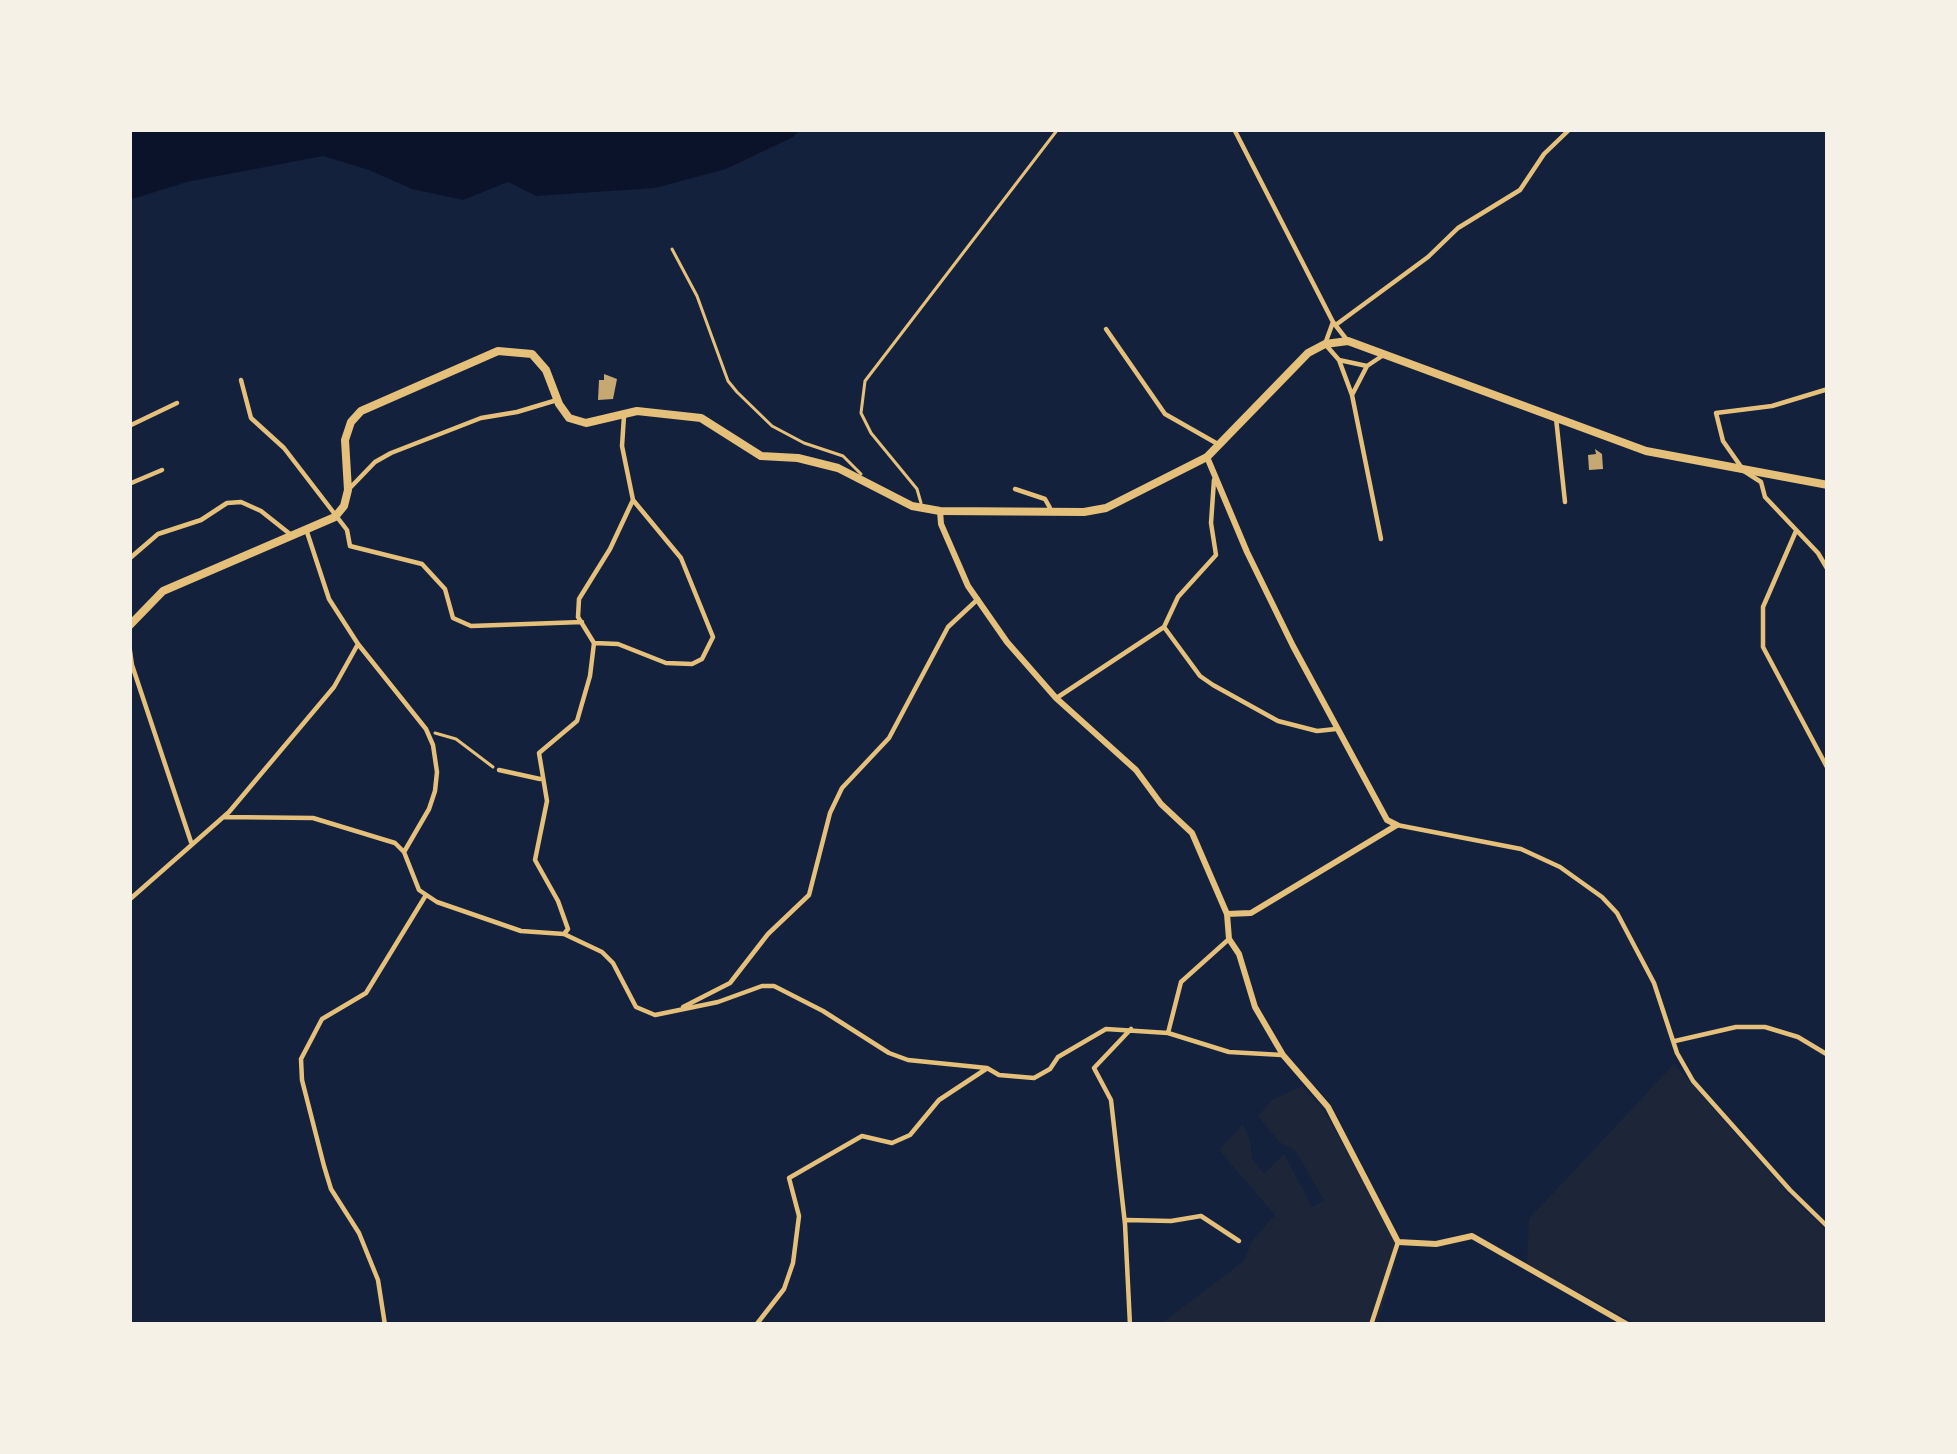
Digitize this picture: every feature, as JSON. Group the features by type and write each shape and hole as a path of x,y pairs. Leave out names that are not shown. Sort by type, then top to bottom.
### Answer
{"main road":[{"path":"129,626 163,591 334,517 344,506 348,490 345,440 361,411 498,351 532,354 546,370 569,418 586,423 656,411 701,418 760,456 818,463 920,508 940,511 1084,512 1106,508 1208,457 1308,352 1348,341 1646,451 1828,485"}],"street":[{"path":"1234,129 1348,341"},
{"path":"1381,539 1352,395 1339,360 1325,344 1335,323 1428,256 1458,228 1520,190 1544,154 1570,129"},
{"path":"1106,328 1166,414 1221,446"},
{"path":"1352,395 1367,366 1387,353"},
{"path":"1339,360 1367,366"},
{"path":"242,380 251,418 284,448 347,530 350,546 422,564 445,589 453,618 461,623 503,627 582,622"},
{"path":"1828,389 1772,406 1719,410 1717,420 1723,441 1744,471 1761,482 1765,496 1828,570"},
{"path":"348,490 375,462 391,453 481,418 557,400"},
{"path":"129,426 177,403"},
{"path":"595,643 618,644 667,663 692,664 702,659 712,637 681,558 634,500 622,446 625,414"},
{"path":"1556,418 1564,502"},
{"path":"1208,457 1247,552 1336,729 1388,820 1521,849 1560,867 1602,896 1617,914 1654,983 1685,1067 1707,1099 1828,1227"},
{"path":"129,484 162,470"},
{"path":"1056,698 1164,627 1178,597 1216,555 1210,523 1215,475"},
{"path":"1015,489 1045,499 1050,512"},
{"path":"564,934 568,929 558,901 535,860 547,801 538,753 577,722 595,643 578,617 579,598 634,500"},
{"path":"130,560 158,534 201,520 227,503 241,502 261,511 290,534"},
{"path":"940,511 941,524 968,586 1006,642 1056,698 1136,770 1161,804 1192,833 1227,914 1228,939 1238,954 1255,1007 1283,1055 1328,1107 1398,1243 1371,1325"},
{"path":"305,528 329,599 433,746 435,790 404,852"},
{"path":"1796,531 1763,607 1763,647 1828,770"},
{"path":"678,1010 730,983 768,934 809,895 830,813 842,788 889,738 948,627 978,599"},
{"path":"1164,627 1201,676 1214,685 1278,721 1336,729"},
{"path":"129,644 191,842"},
{"path":"129,900 224,817 334,687 358,644"},
{"path":"500,770 520,778 542,779"},
{"path":"224,817 313,818 395,843 426,895 496,925 521,932 564,934 602,952 636,1007 655,1015 774,986 908,1060 1034,1078 1050,1069 1058,1057 1106,1029 1168,1033 1229,1052 1283,1055"},
{"path":"1227,914 1251,913 1397,825"},
{"path":"385,1325 377,1280 359,1233 331,1189 302,1080 301,1059 322,1019 366,993 426,895"},
{"path":"1168,1033 1180,982 1228,939"},
{"path":"1675,1041 1736,1027 1765,1027 1798,1037 1828,1055"},
{"path":"1130,1325 1125,1220 1111,1100 1094,1068 1131,1029"},
{"path":"756,1325 784,1289 794,1263 799,1216 789,1178 862,1136 892,1143 910,1135 939,1100 987,1068"},
{"path":"1125,1220 1202,1216 1239,1241"},
{"path":"1398,1243 1436,1244 1472,1237 1628,1325"}],"lane":[{"path":"920,508 917,489 871,434 861,413 865,381 1058,129"},
{"path":"672,249 697,296 728,381 772,426 843,456 860,470 864,482"}],"path":[{"path":"428,734 449,735 500,770"}],"shaded area":[{"path":"129,129 801,129 726,169 655,188 536,196 508,182 463,200 412,189 323,156 187,182 129,200"},
{"path":"1674,1064 1791,1197 1828,1232 1828,1325 1639,1325 1527,1265 1529,1219"},
{"path":"1302,1086 1341,1140 1394,1241 1394,1270 1377,1325 1159,1325 1244,1261 1252,1241 1275,1215 1219,1150 1243,1124 1251,1157 1264,1174 1284,1154 1312,1207 1324,1200 1295,1150 1279,1142 1258,1116 1272,1100"}],"building":[{"path":"604,374 617,379 613,399 598,400 599,380 604,380"},
{"path":"1595,449 1602,454 1603,469 1589,470 1588,455 1596,454"}]}
